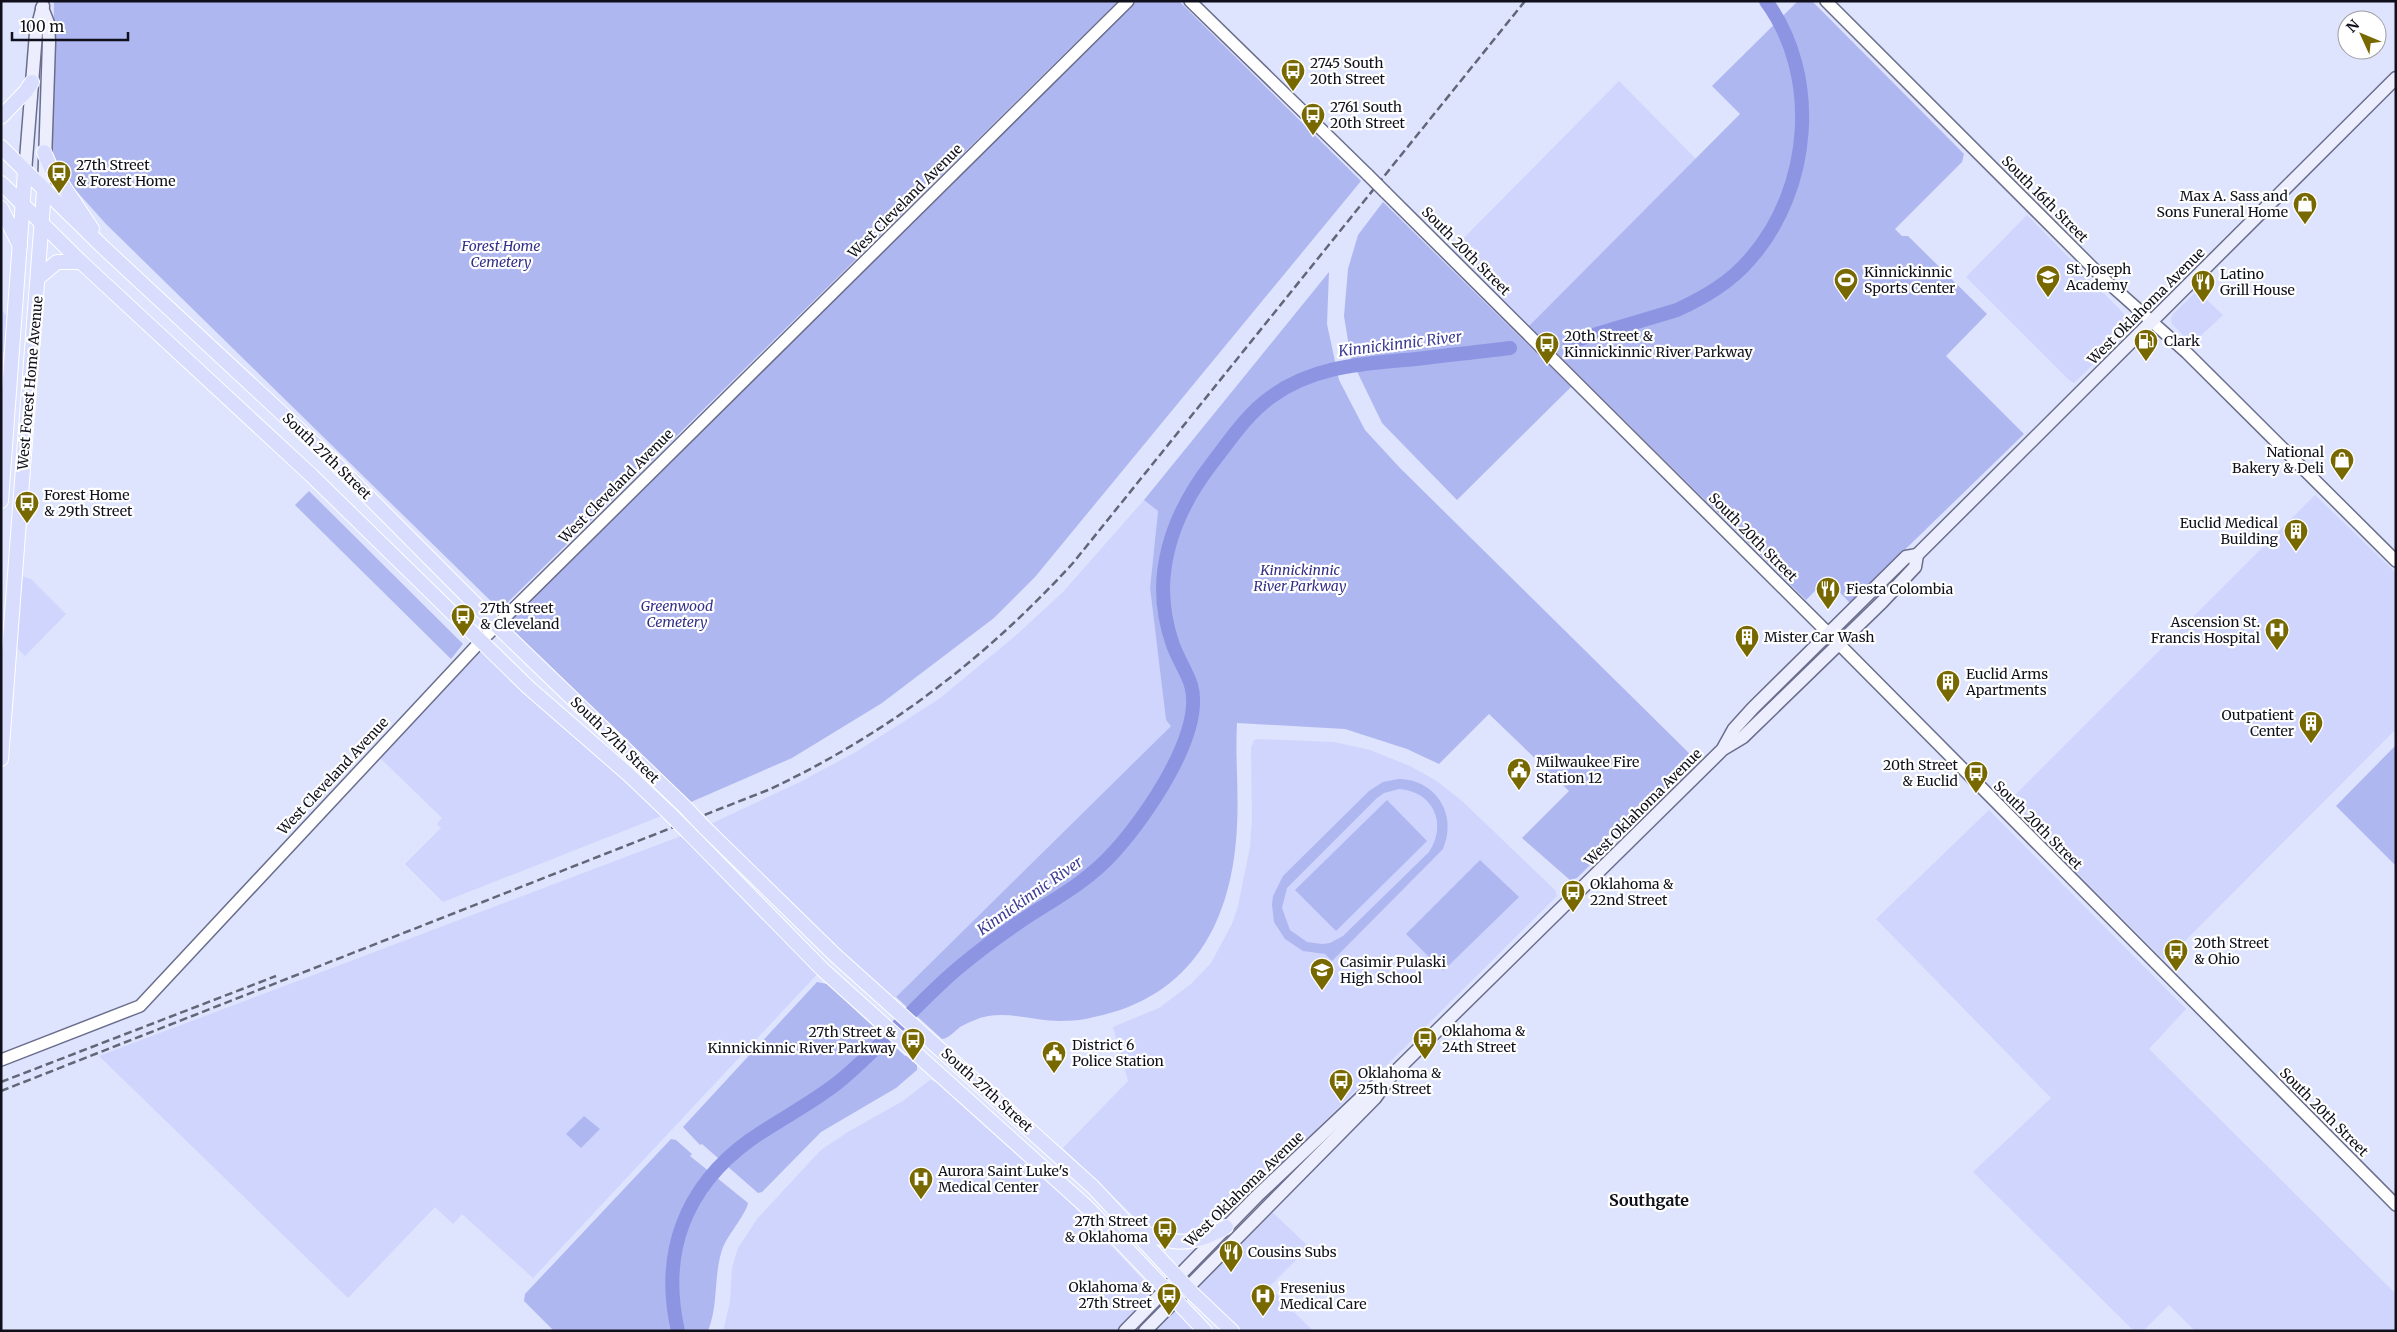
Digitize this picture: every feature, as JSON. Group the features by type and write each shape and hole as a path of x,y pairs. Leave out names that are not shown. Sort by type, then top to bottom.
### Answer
{"main road":[{"name":"West Forest Home Avenue","path":"1,501 36,33 43,5"},
{"name":"West Forest Home Avenue","path":"1,759 26,419 39,277 44,191 49,42 48,23 43,5"},
{"name":"West Oklahoma Avenue","path":"1723,748 1734,729 1774,686 1906,557 1917,555 2396,78"},
{"path":"1,117 32,82"},
{"name":"South 27th Street","path":"1,147 104,248 329,457 496,625 835,955 884,998 919,1043 933,1068 1089,1209 1205,1331"},
{"path":"44,152 50,166 104,248"},
{"name":"South 27th Street","path":"1,183 81,262 311,475 480,642 669,813 822,969 875,1016 919,1043 947,1054 1093,1186 1187,1287 1232,1331"},
{"path":"1,208 20,246"},
{"path":"39,277 57,262 81,262"},
{"name":"West Oklahoma Avenue","path":"1125,1331 1165,1288 1226,1228 1360,1098 1391,1076 1723,748 1742,737 1785,697 1915,567 1917,555"},
{"path":"1774,686 1785,697"},
{"path":"933,1068 952,1073 999,1102"},
{"name":"West Oklahoma Avenue","path":"1145,1331 1375,1098 1391,1076"},
{"path":"1010,1137 1030,1139 1038,1136"},
{"path":"1133,1228 1165,1241 1183,1243 1210,1236 1226,1228"}],"street":[{"name":"West Cleveland Avenue","path":"1,1060 140,1006 496,625 1128,1"},
{"name":"South 20th Street","path":"1190,1 1368,175 1828,633 2396,1205"},
{"name":"South 16th Street","path":"1826,1 2104,279 2152,321 2396,561"}],"shaded area":[{"path":"1619,81 1696,159 1529,326 1452,250"},
{"name":"St. Joseph Academy","path":"2027,215 2132,322 2130,329 2074,383 1966,277"},
{"path":"2197,291 2223,315 2192,344 2172,324 2171,319 2173,314"},
{"path":"1,310 8,317 5,354 1,350"},
{"name":"Ascension St. Francis Hospital","path":"2315,495 2396,573 2396,729 2168,958 2163,959 2010,806 2009,801"},
{"path":"1144,500 1158,511 1150,588 1166,720 1172,725 896,997 884,998 704,827 800,782 856,752 939,699 1014,637 1063,592"},
{"path":"15,574 31,579 66,614 25,656 10,641"},
{"path":"480,642 669,813 443,902 405,864 441,828 437,824 442,818 375,753"},
{"name":"Casimir Pulaski High School","path":"1254,740 1334,742 1370,750 1410,766 1435,780 1461,800 1555,890 1557,896 1386,1066 1362,1084 1223,1222 1212,1230 1178,1239 1144,1226 1063,1148 1128,1081 1113,1027 1159,1008 1191,984 1211,963 1232,924 1238,906 1250,847 1252,819 1251,748"},
{"path":"1989,810 2186,1009 2149,1049 2396,1294 2396,1331 2195,1331 2169,1305 2143,1331 2134,1331 1973,1172 2051,1098 1876,919"},
{"path":"689,833 822,969 533,1278 462,1214 453,1224 435,1207 348,1298 99,1056"},
{"name":"Aurora Saint Luke's Medical Center","path":"930,1080 937,1082 1063,1195 1150,1287 1151,1294 1117,1331 723,1331 730,1302 732,1268 738,1248 757,1219 821,1150 848,1132 903,1101"},
{"path":"1268,1208 1309,1247 1269,1287 1313,1331 1232,1331 1187,1287"},
{"path":"1175,1299 1205,1331 1145,1331"}],"green space":[{"name":"Forest Home Cemetery","path":"54,1 1118,1 500,610 106,224 55,167 52,157"},
{"name":"Greenwood Cemetery","path":"1137,1 1179,1 1361,181 1035,577 994,618 882,703 792,758 691,802 512,629 510,621"},
{"name":"Kinnickinnic Sports Center","path":"1798,1 1812,1 1964,154 1962,162 1895,229 1902,236 1908,236 1987,314 1946,356 2024,434 1850,603 1827,579 1806,600 1529,326 1740,114 1712,86"},
{"path":"1383,202 1571,387 1457,500 1382,423 1351,359 1344,316 1348,269 1358,235"},
{"name":"Kinnickinnic River Parkway","path":"1329,272 1327,324 1339,380 1365,430 1400,468 1696,760 1577,878 1570,880 1522,838 1569,791 1489,714 1439,764 1407,749 1345,729 1237,723 1237,825 1234,860 1227,892 1216,922 1201,949 1182,973 1158,992 1128,1007 1094,1017 1060,1021 1006,1015 988,1016 967,1023 942,1039 896,997 1171,726 1166,720 1150,588 1158,511 1144,500"},
{"path":"309,491 463,644 451,659 295,505"},
{"path":"2396,745 2396,866 2336,806"},
{"path":"1398,779 1411,781 1423,785 1433,792 1440,801 1448,824 1443,849 1332,961 1325,954 1303,951 1285,939 1274,922 1273,896 1283,876 1369,791 1383,782","holes":["1399,789 1411,791 1428,802 1437,820 1435,841 1429,852 1343,936 1330,943 1322,944 1307,942 1290,930 1282,908 1287,888 1377,798 1384,793"]},
{"path":"1387,800 1427,841 1336,931 1295,890"},
{"path":"1480,860 1519,897 1443,971 1406,934"},
{"path":"817,982 827,984 905,1056 907,1055 917,1065 917,1070 896,1088 821,1132 762,1192 758,1193 702,1144 700,1145 683,1127"},
{"path":"584,1116 600,1129 581,1148 566,1134"},
{"path":"671,1139 676,1140 692,1154 690,1156 748,1203 723,1247 718,1268 714,1310 708,1331 554,1331 524,1301 525,1294"}],"waterway":[{"name":"Kinnickinnic River","path":"1570,342 1677,310 1698,300 1726,282 1743,267 1771,230 1786,199 1797,166 1802,132 1801,97 1795,63 1784,31 1766,1"},
{"name":"Kinnickinnic River","path":"678,1331 673,1302 673,1275 676,1249 683,1224 694,1201 709,1179 750,1140 841,1080 871,1053 927,996 966,962 1004,933 1076,886 1096,870 1127,837 1156,797 1181,750 1189,727 1193,705 1191,685 1173,645 1166,617 1163,588 1167,553 1178,521 1193,491 1239,428 1254,411 1287,386 1322,372 1359,365 1510,348"}],"railway":[{"path":"1,1091 768,790 853,745 893,719 969,662 1005,631 1073,563 1525,1"},
{"path":"1,1082 276,976"}],"place":[{"name":"2745 South 20th Street","path":"1293,92"},
{"name":"2761 South 20th Street","path":"1313,136"},
{"name":"27th Street & Forest Home","path":"59,194"},
{"name":"Max A. Sass and Sons Funeral Home","path":"2305,225"},
{"name":"St. Joseph Academy","path":"2048,298"},
{"name":"Kinnickinnic Sports Center","path":"1846,301"},
{"name":"Latino Grill House","path":"2203,303"},
{"name":"Clark","path":"2146,362"},
{"name":"20th Street & Kinnickinnic River Parkway","path":"1547,365"},
{"name":"National Bakery & Deli","path":"2342,481"},
{"name":"Forest Home & 29th Street","path":"27,524"},
{"name":"Euclid Medical Building","path":"2296,552"},
{"name":"Fiesta Colombia","path":"1828,610"},
{"name":"27th Street & Cleveland","path":"463,637"},
{"name":"Ascension St. Francis Hospital","path":"2277,651"},
{"name":"Mister Car Wash","path":"1747,658"},
{"name":"Euclid Arms Apartments","path":"1948,703"},
{"name":"Outpatient Center","path":"2311,744"},
{"name":"Milwaukee Fire Station 12","path":"1519,791"},
{"name":"20th Street & Euclid","path":"1976,794"},
{"name":"Oklahoma & 22nd Street","path":"1573,913"},
{"name":"20th Street & Ohio","path":"2176,972"},
{"name":"Casimir Pulaski High School","path":"1322,991"},
{"name":"Oklahoma & 24th Street","path":"1425,1060"},
{"name":"27th Street & Kinnickinnic River Parkway","path":"913,1061"},
{"name":"District 6 Police Station","path":"1054,1074"},
{"name":"Oklahoma & 25th Street","path":"1341,1102"},
{"name":"Aurora Saint Luke's Medical Center","path":"921,1200"},
{"name":"27th Street & Oklahoma","path":"1165,1250"},
{"name":"Cousins Subs","path":"1231,1273"},
{"name":"Oklahoma & 27th Street","path":"1169,1316"},
{"name":"Fresenius Medical Care","path":"1263,1317"}],"district":[{"name":"Southgate","path":"1649,1200"}]}
